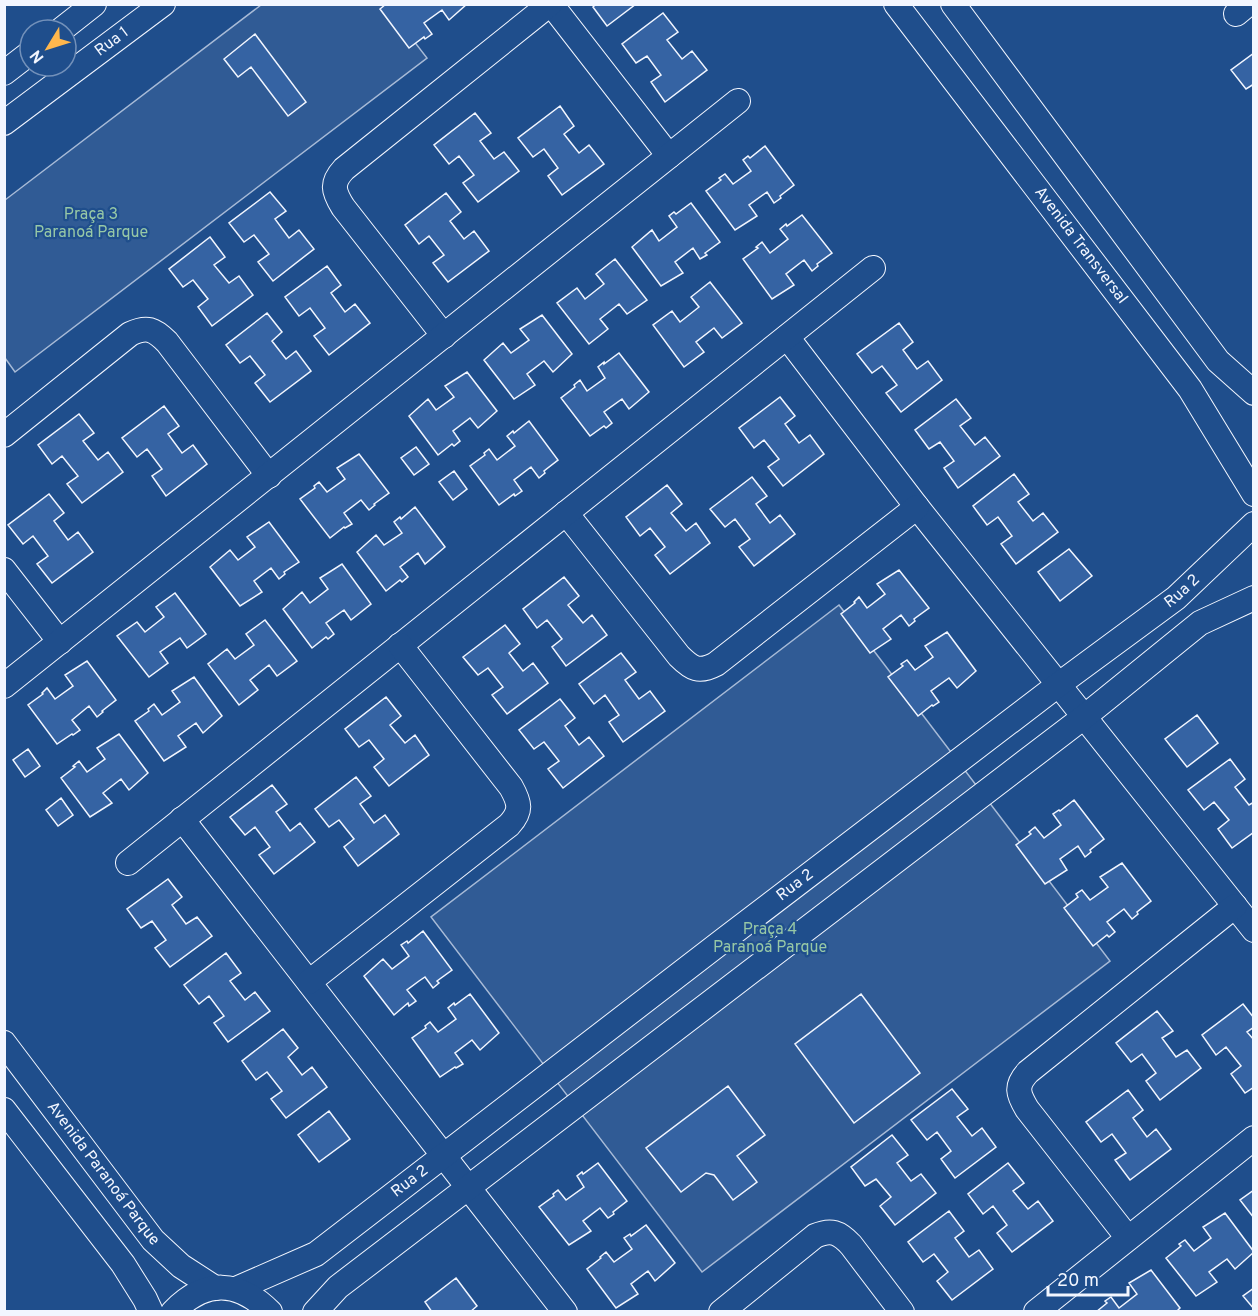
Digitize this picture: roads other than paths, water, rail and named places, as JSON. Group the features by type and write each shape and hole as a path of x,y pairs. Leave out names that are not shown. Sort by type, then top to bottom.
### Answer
{"street":[{"path":"76,18 94,4"},
{"name":"Rua 1","path":"4,123 163,4"},
{"path":"444,336 336,196 334,186 336,177 344,169 551,4 669,156"},
{"name":"Avenida Transversal","path":"896,4 1190,389 1254,494"},
{"path":"953,4 1218,361 1254,393"},
{"path":"4,73 18,62"},
{"path":"4,686 738,101"},
{"path":"128,863 873,268"},
{"path":"4,435 130,334 149,329 159,334 167,342 268,476"},
{"path":"787,337 917,507 1254,930"},
{"path":"566,513 687,665 697,669 706,669 716,664 917,507"},
{"name":"Rua 2","path":"226,1288 316,1254 444,1154 1176,598 1254,524"},
{"path":"4,570 60,642"},
{"path":"315,1311 338,1287 1084,717 1200,623 1254,598"},
{"path":"309,982 509,825 516,817 519,808 511,787 400,645"},
{"path":"182,819 565,1311"},
{"path":"1128,1238 1027,1109 1020,1098 1018,1088 1021,1079 1028,1072 1235,906"},
{"name":"Avenida Paranoá Parque","path":"4,1043 153,1240 181,1266 226,1288 255,1297 270,1311"},
{"path":"4,1110 123,1264 146,1299 151,1311"},
{"path":"1036,1311 1254,1138"},
{"path":"721,1311 815,1236 833,1231 843,1236 851,1245 902,1311"},
{"path":"173,1311 186,1299 202,1290 226,1288"}],"park label":[{"name":"Praça 3 Paranoá Parque","path":"91,224"},
{"name":"Praça 4 Paranoá Parque","path":"770,939"}]}
